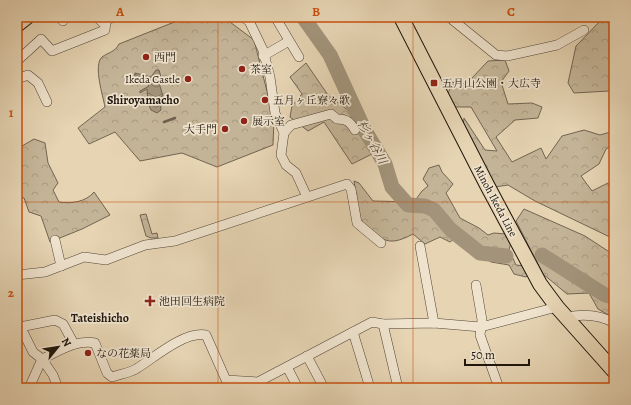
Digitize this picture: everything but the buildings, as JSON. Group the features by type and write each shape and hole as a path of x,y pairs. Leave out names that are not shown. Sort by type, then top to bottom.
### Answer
{"main road":[{"path":"17,25 27,17"},
{"name":"Minoh Ikeda Line","path":"401,17 487,185 540,284 562,312 614,371"}],"street":[{"path":"97,17 105,25"},
{"path":"17,61 41,39 52,51 105,30 106,21 113,17"},
{"path":"277,17 277,20 299,57"},
{"path":"449,17 496,55 506,56 557,45 584,30"},
{"path":"249,18 263,50 270,77 275,112 284,133 281,155 286,165 296,174 307,197"},
{"path":"264,56 289,41"},
{"path":"17,79 28,75 33,78 47,102"},
{"path":"284,133 291,125 330,114 337,119 346,119 352,124 355,130"},
{"path":"17,275 45,272 84,257 106,260 144,245 175,241 347,184 351,189 357,223 381,243"},
{"path":"55,240 61,266"},
{"path":"420,246 434,323"},
{"path":"476,285 482,320 480,335 499,388"},
{"path":"29,388 42,359 74,344 86,341 95,343 107,373 112,377 135,370 160,352 198,333 206,334 226,380 259,385 287,367 372,322 383,324 434,323 481,327 562,312 582,314 608,320 614,323"},
{"path":"58,388 53,375 42,359 33,352 19,324 54,320 63,324 74,344"},
{"path":"383,324 398,388"},
{"path":"353,332 370,388"},
{"path":"307,356 324,388"},
{"path":"287,367 298,388"}],"green space":[{"path":"187,17 226,19 254,40 274,119 273,145 217,167 182,153 140,161 115,132 89,144 78,128 105,107 98,73 99,61 102,57 114,50 119,44"},
{"path":"604,17 614,17 614,96 609,91 574,93 568,83 576,46"},
{"path":"505,60 509,71 501,82 508,104 532,103 542,107 538,118 515,120 496,137 512,162 541,148 546,159 562,136 584,130 600,135 614,131 614,144 606,149 599,164 581,176 592,191 608,183 614,195 614,239 535,201 508,185 495,187 463,126 464,118 485,150 497,151 471,107 453,107 447,97 452,82 461,85 472,78 488,61"},
{"path":"306,63 328,95 349,111 372,154 352,164 324,122 308,131 290,117 292,106 302,94 290,77"},
{"path":"34,139 45,143 48,163 58,183 53,190 59,202 78,202 87,198 94,192 110,215 82,229 50,242 41,216 29,212 24,198 17,197 17,149"},
{"path":"439,165 442,172 453,184 446,193 460,218 479,228 488,235 494,233 506,234 511,242 509,250 516,265 525,266 530,273 526,277 514,274 509,265 491,262 455,238 450,242 440,237 425,244 413,234 396,241 384,240 360,221 354,181 359,183 373,201 414,202 422,191 428,186 423,179 429,168"},
{"path":"524,209 585,236 614,255 614,318 598,309 589,293 567,294 543,274 516,221"},
{"path":"146,214 152,234 157,233 158,238 146,236 140,215"}],"water":[{"path":"156,70 159,70 161,77 158,80 163,96 160,98 161,110 157,113 151,110 148,103 147,89 140,93 140,91 149,86 145,77 134,80 135,73 151,77"}],"waterway":[{"name":"杉ヶ谷川","path":"303,17 330,55 364,129 385,164 392,187 408,205 425,206 434,210 451,230 480,253 506,256"},
{"path":"164,122 175,118"},
{"name":"杉ヶ谷川","path":"542,255 605,295 614,297"}],"place":[{"name":"西門","path":"146,57"},
{"name":"茶室","path":"242,69"},
{"name":"Ikeda Castle","path":"188,79"},
{"name":"五月山公園・大広寺","path":"434,83"},
{"name":"五月ヶ丘寮々歌","path":"265,100"},
{"name":"展示室","path":"244,121"},
{"name":"大手門","path":"225,129"},
{"name":"池田回生病院","path":"150,301"},
{"name":"なの花薬局","path":"88,353"}],"district":[{"name":"Shiroyamacho","path":"143,100"},
{"name":"Tateishicho","path":"100,318"}]}
